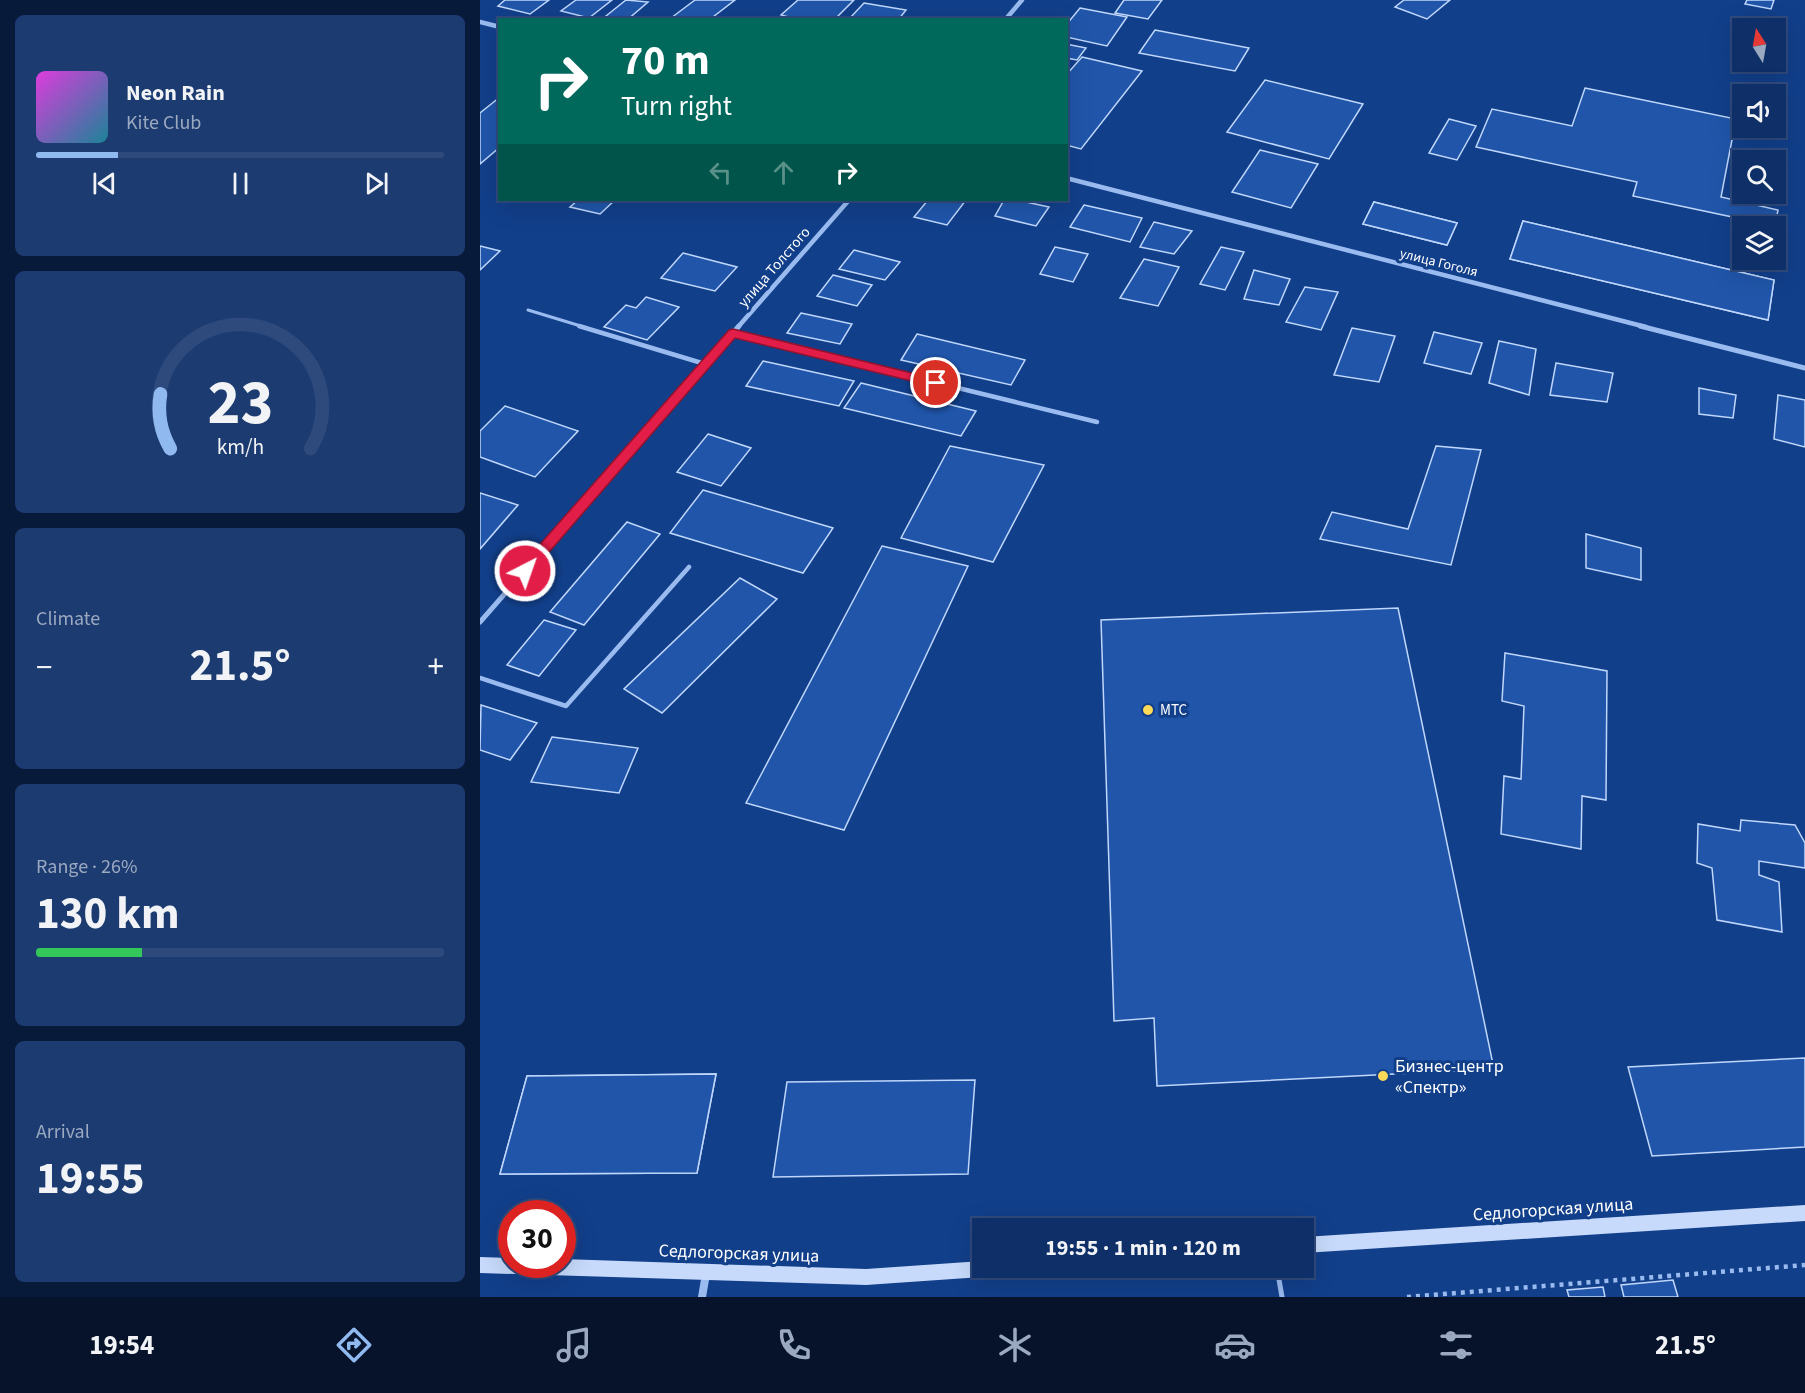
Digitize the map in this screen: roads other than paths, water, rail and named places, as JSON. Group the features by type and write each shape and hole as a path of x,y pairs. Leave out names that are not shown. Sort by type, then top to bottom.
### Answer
{"street":[{"path":"1007,18 1022,0"},
{"path":"480,22 498,26"},
{"name":"улица Гоголя","path":"1068,179 1805,368"},
{"name":"улица Толстого","path":"480,622 848,201"},
{"name":"Седлогорская улица","path":"1314,1244 1805,1213"},
{"name":"Седлогорская улица","path":"480,1265 866,1277 972,1270"},
{"path":"702,1297 706,1272"}],"lane":[{"path":"528,310 705,364"},
{"path":"733,333 1097,422"},
{"path":"480,678 566,706 689,567"},
{"path":"1279,1278 1282,1297"}],"place":[{"name":"МТС","path":"1148,710"},
{"name":"Бизнес-центр «Спектр»","path":"1383,1076"}]}
